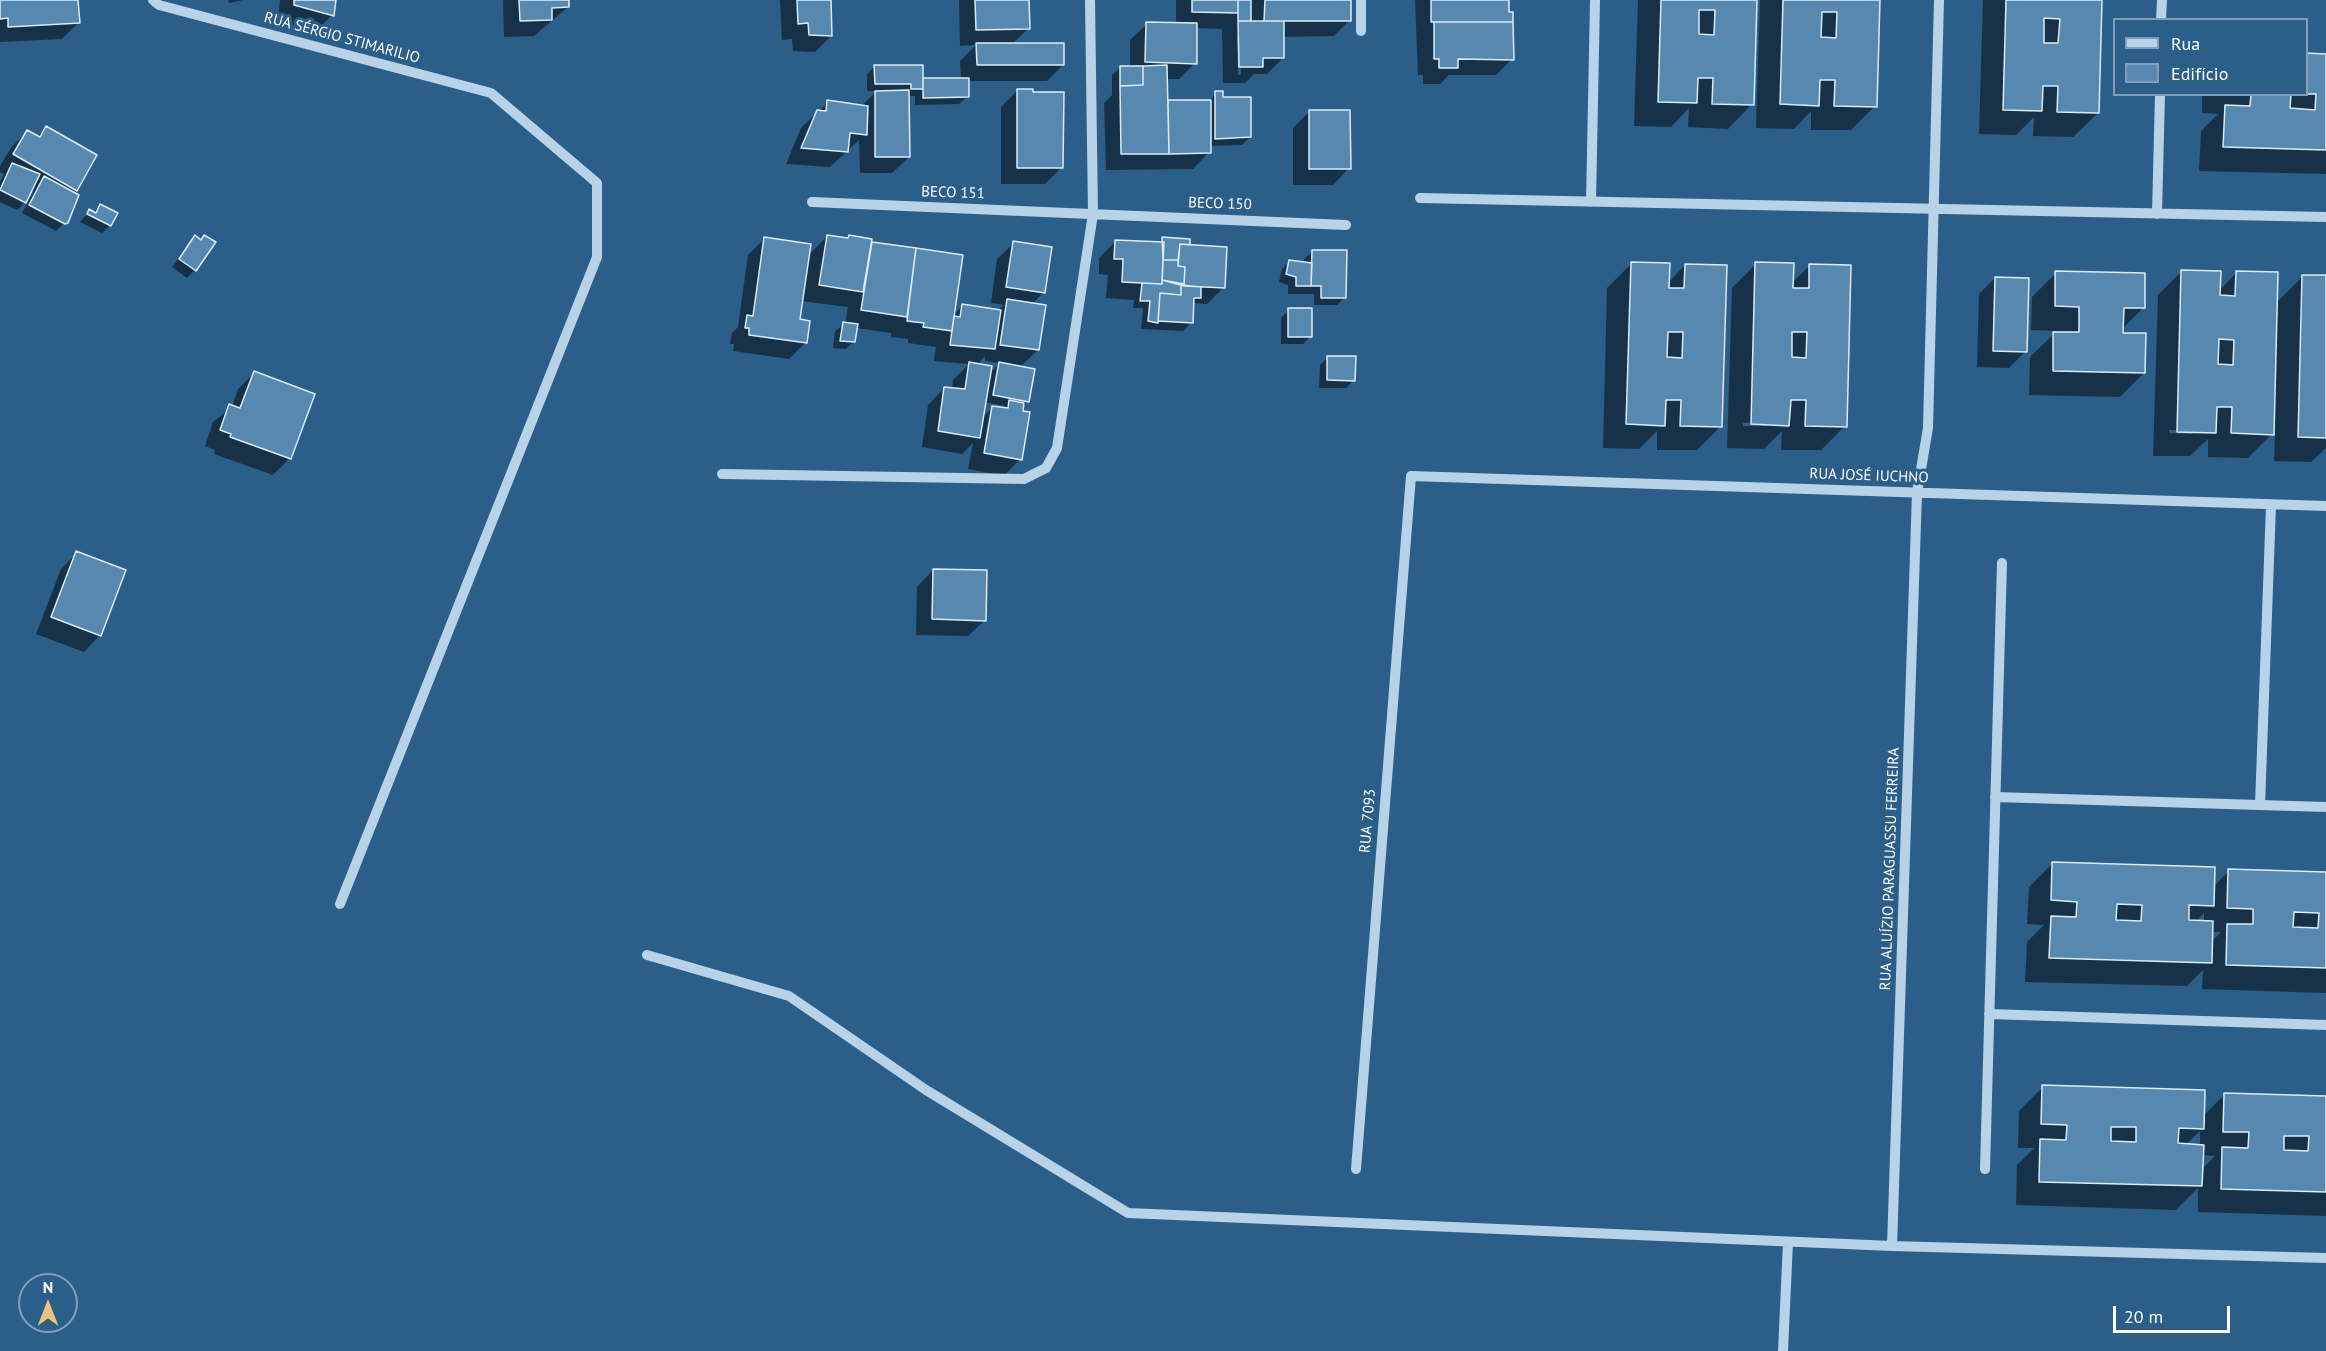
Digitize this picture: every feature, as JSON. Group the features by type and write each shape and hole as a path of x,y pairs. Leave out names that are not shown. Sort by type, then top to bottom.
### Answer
{"street":[{"name":"RUA SÉRGIO STIMARILIO","path":"153,0 159,5 491,93 597,183 597,256 340,904"},
{"path":"722,474 1024,479 1046,468 1057,448 1093,214 1090,0"},
{"path":"1361,0 1361,31"},
{"path":"1591,202 1595,0"},
{"name":"RUA ALUÍZIO PARAGUASSU FERREIRA","path":"1892,1246 1917,493 1928,428 1939,0"},
{"path":"2161,18 2162,0"},
{"path":"2157,214 2160,96"},
{"path":"1420,198 2326,217"},
{"name":"BECO 151","path":"812,202 1093,214"},
{"name":"BECO 150","path":"1093,214 1346,225"},
{"name":"RUA JOSÉ IUCHNO","path":"1411,476 2326,506"},
{"name":"RUA 7093","path":"1356,1169 1411,476"},
{"path":"2260,805 2271,505"},
{"path":"1985,1169 2002,563"},
{"path":"1995,797 2326,807"},
{"path":"647,955 789,996 926,1090 1128,1213 1892,1246 2326,1258"},
{"path":"1989,1014 2326,1025"},
{"path":"1783,1351 1788,1242"}],"building":[{"path":"0,0 78,0 80,23 8,27 8,18 0,19"},
{"path":"294,0 336,0 334,16 294,5"},
{"path":"519,0 569,0 569,7 552,8 552,20 520,21"},
{"path":"797,0 831,0 832,36 809,35 808,23 798,24"},
{"path":"975,0 1029,0 1030,29 976,30"},
{"path":"1192,0 1238,0 1238,13 1192,12"},
{"path":"1238,0 1251,0 1251,21 1238,21"},
{"path":"1265,0 1351,0 1351,21 1264,21"},
{"path":"1431,0 1509,0 1509,12 1513,12 1513,22 1431,22"},
{"path":"1661,0 1757,0 1754,105 1712,104 1713,78 1698,78 1697,103 1658,102","holes":["1699,10 1715,10 1714,35 1699,34"]},
{"path":"1783,0 1880,0 1877,107 1834,106 1835,80 1820,80 1819,106 1780,104","holes":["1822,12 1837,12 1836,38 1821,37"]},
{"path":"2006,0 2102,0 2099,113 2057,112 2058,86 2043,86 2042,111 2003,110","holes":["2044,18 2060,19 2058,43 2044,43"]},
{"path":"1238,21 1284,21 1284,58 1263,58 1263,67 1239,67"},
{"path":"1146,22 1197,23 1197,64 1145,62"},
{"path":"1434,22 1513,22 1514,60 1458,59 1458,68 1439,68 1439,59 1434,59"},
{"path":"976,43 1064,43 1064,65 977,65"},
{"path":"2308,53 2326,54 2326,150 2223,147 2225,105 2250,106 2251,96 2291,96 2290,108 2315,110 2316,94 2308,94"},
{"path":"874,65 923,65 923,89 911,89 911,84 875,84"},
{"path":"1167,65 1169,154 1121,154 1120,86 1143,85 1143,66"},
{"path":"1120,66 1143,66 1143,85 1120,86"},
{"path":"923,78 969,78 969,97 923,98"},
{"path":"1017,89 1033,89 1033,92 1064,92 1063,168 1017,168"},
{"path":"909,90 910,157 875,157 875,91"},
{"path":"1215,91 1223,91 1223,97 1251,97 1251,137 1215,139"},
{"path":"827,100 868,106 867,135 850,133 848,152 801,148 817,110 826,111"},
{"path":"1168,100 1211,100 1211,153 1169,154"},
{"path":"1309,110 1350,110 1351,169 1309,169"},
{"path":"46,126 97,155 77,191 13,154 27,130 40,137"},
{"path":"12,163 40,174 26,203 0,190"},
{"path":"44,176 79,195 68,223 65,224 29,205"},
{"path":"100,204 118,213 111,226 87,214 89,209 96,213"},
{"path":"195,235 201,240 204,235 216,242 196,271 179,259"},
{"path":"827,235 848,238 849,235 872,239 863,292 819,285"},
{"path":"764,237 811,244 800,319 810,321 807,343 749,335 749,328 745,328 747,315 753,316"},
{"path":"1162,237 1190,239 1190,245 1180,244 1178,260 1163,260"},
{"path":"1115,240 1164,242 1162,284 1122,282 1123,259 1114,259"},
{"path":"1013,241 1052,247 1045,293 1006,287"},
{"path":"872,242 916,248 907,317 861,310"},
{"path":"1180,244 1227,247 1225,288 1184,286 1185,267 1178,266"},
{"path":"916,248 963,255 952,331 923,327 924,323 907,321"},
{"path":"1312,250 1347,250 1346,298 1321,298 1321,286 1311,286"},
{"path":"1163,260 1178,260 1178,266 1185,267 1184,284 1162,280"},
{"path":"1289,260 1312,263 1311,286 1296,286 1296,277 1286,274"},
{"path":"1631,262 1670,263 1669,288 1684,288 1685,264 1727,265 1722,427 1680,426 1681,400 1666,400 1665,426 1626,424","holes":["1668,332 1683,332 1682,358 1667,357"]},
{"path":"1755,262 1794,263 1793,288 1809,288 1809,264 1851,265 1847,427 1805,426 1806,400 1791,400 1789,426 1751,424","holes":["1792,332 1807,332 1806,358 1792,357"]},
{"path":"2181,270 2221,271 2220,295 2235,296 2236,271 2278,272 2274,435 2231,433 2232,407 2217,407 2216,433 2177,432","holes":["2219,339 2234,340 2233,365 2218,364"]},
{"path":"2055,271 2145,273 2145,308 2124,308 2123,333 2146,333 2145,373 2053,371 2053,332 2079,332 2079,307 2055,306"},
{"path":"2302,275 2326,275 2326,438 2298,437"},
{"path":"1995,277 2029,278 2027,352 1993,351"},
{"path":"1162,280 1181,285 1181,295 1160,293 1158,323 1148,321 1150,301 1140,301 1142,283 1162,284"},
{"path":"1181,285 1201,287 1201,298 1194,298 1193,323 1158,321 1160,293 1181,295"},
{"path":"1007,299 1046,305 1039,350 1000,345"},
{"path":"962,304 1001,310 995,349 950,345 954,316 960,317"},
{"path":"1288,308 1312,308 1312,337 1288,337"},
{"path":"843,322 858,324 855,342 840,341"},
{"path":"1327,356 1356,356 1355,381 1327,380"},
{"path":"969,362 992,366 980,438 938,431 944,387 965,389"},
{"path":"999,362 1035,369 1029,402 993,395"},
{"path":"254,371 315,394 291,459 230,437 231,434 220,430 229,404 240,408"},
{"path":"1009,400 1024,403 1023,411 1030,412 1022,460 984,453 992,406 1008,408"},
{"path":"76,551 126,570 101,636 51,617"},
{"path":"933,569 987,570 986,621 932,619"},
{"path":"2052,862 2215,867 2214,906 2189,905 2189,920 2213,921 2212,963 2049,958 2051,916 2076,917 2077,902 2051,900","holes":["2117,904 2142,905 2141,921 2116,920"]},
{"path":"2228,869 2326,872 2326,968 2226,965 2227,924 2253,924 2253,909 2227,908","holes":["2294,912 2319,913 2318,928 2293,927"]},
{"path":"2042,1085 2205,1090 2204,1129 2179,1128 2178,1143 2204,1145 2202,1186 2039,1182 2040,1139 2066,1140 2067,1125 2041,1124","holes":["2111,1127 2136,1127 2136,1142 2111,1141"]},
{"path":"2224,1093 2326,1096 2326,1192 2221,1189 2222,1147 2248,1148 2249,1132 2223,1132","holes":["2284,1136 2309,1136 2308,1151 2284,1150"]}]}
